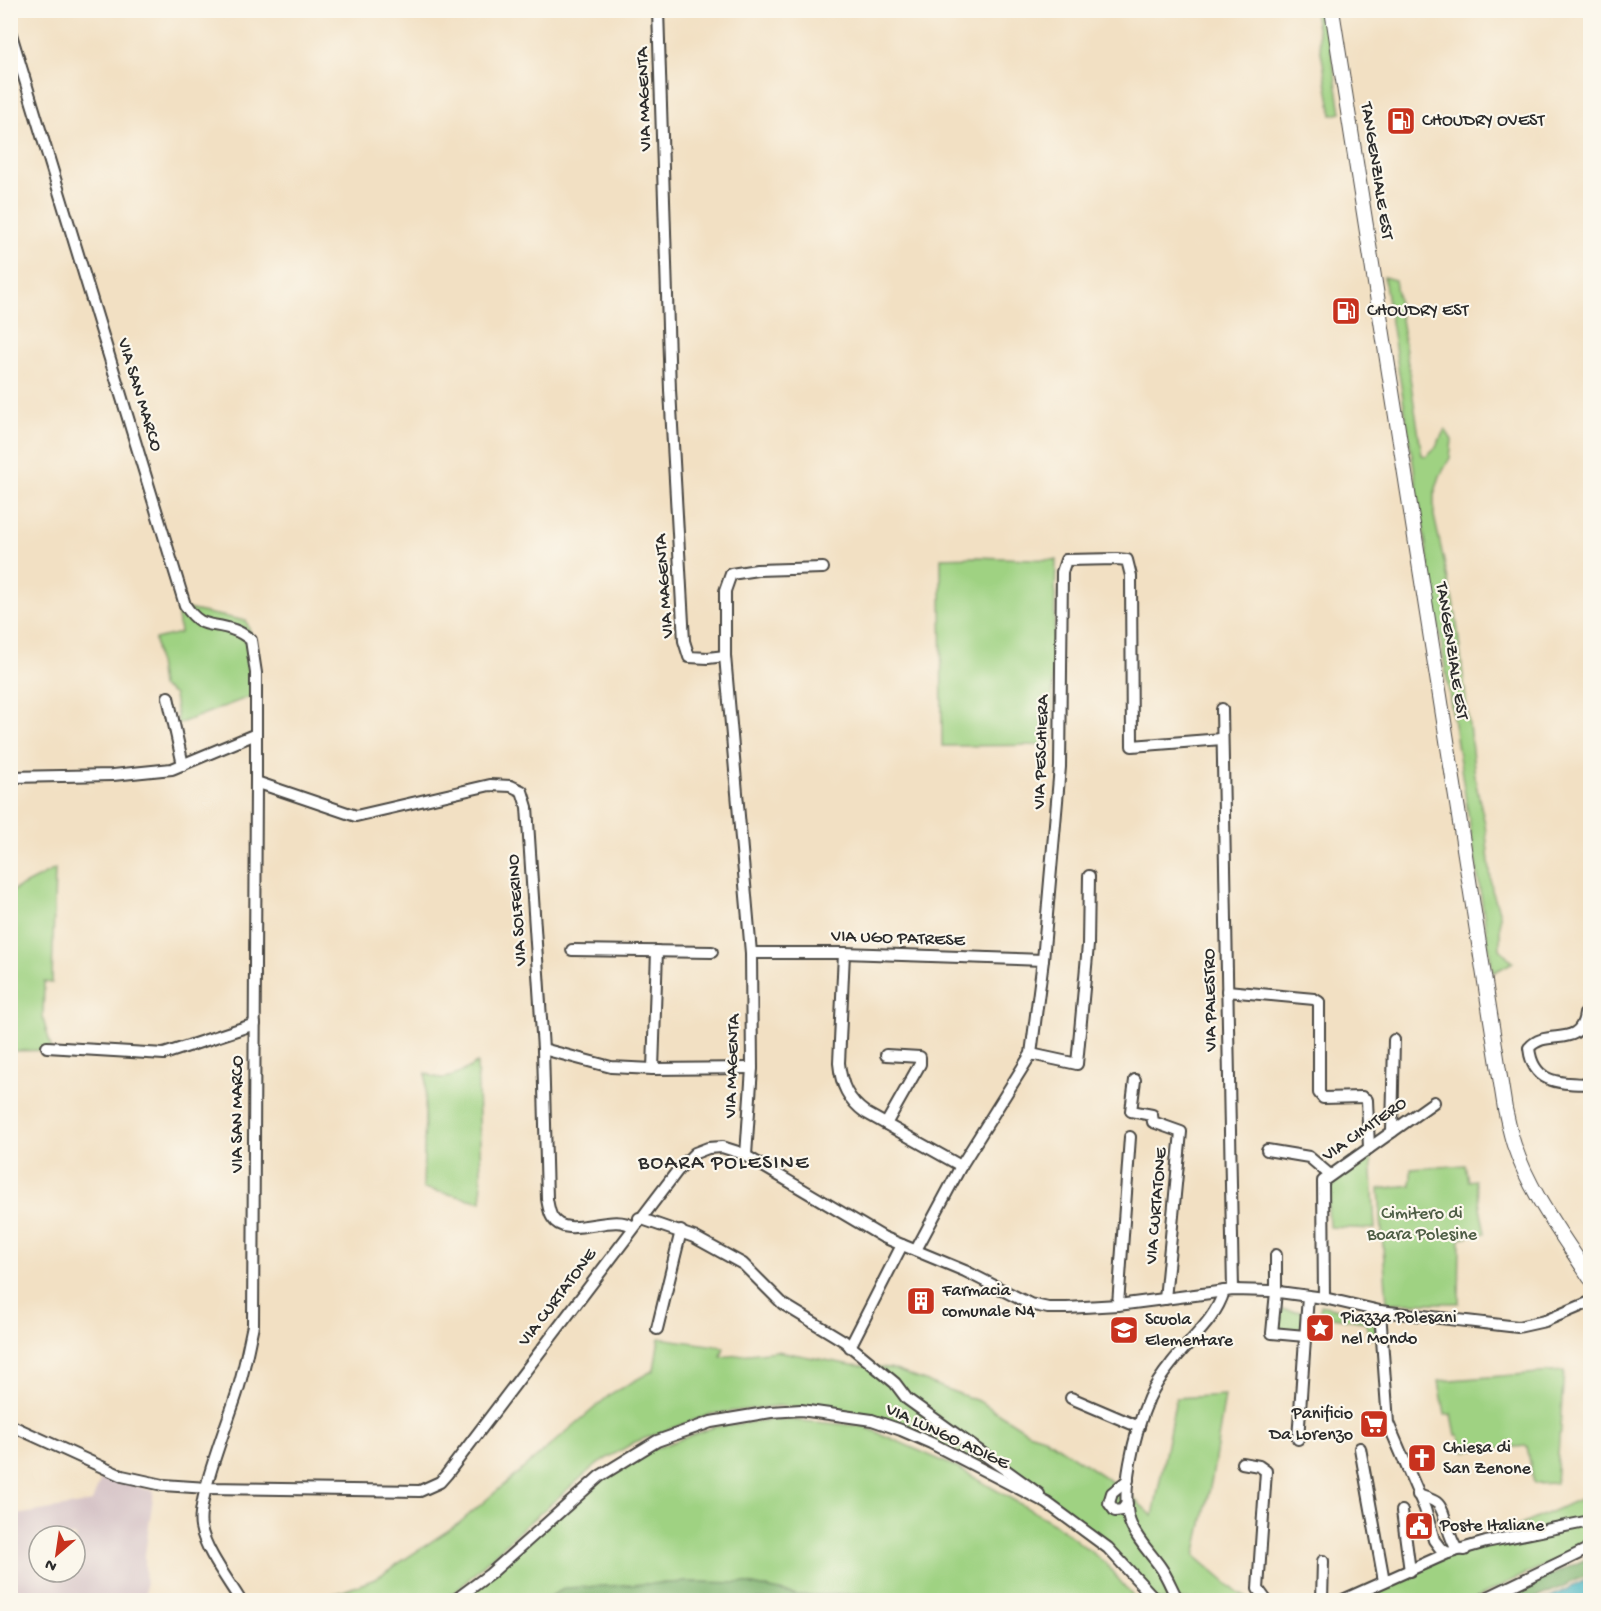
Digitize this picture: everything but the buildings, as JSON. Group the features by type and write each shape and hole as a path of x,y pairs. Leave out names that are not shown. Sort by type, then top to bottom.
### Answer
{"main road":[{"name":"TANGENZIALE EST","path":"1332,10 1505,1109 1514,1145 1524,1168 1540,1199 1590,1278"}],"street":[{"name":"VIA MAGENTA","path":"658,10 670,390 684,641 688,657 724,656 752,953 752,1068 746,1155"},
{"name":"VIA SAN MARCO","path":"10,31 185,605 194,618 212,626 234,629 251,640 256,673 253,1326 238,1390 207,1488 201,1517 203,1534 240,1600"},
{"name":"VIA PESCHIERA","path":"916,1250 961,1166 1031,1054 1043,960 1060,767 1062,572 1066,560 1127,560 1131,576 1132,746 1222,739"},
{"path":"724,656 725,591 731,574 757,570 824,568"},
{"path":"168,697 183,765"},
{"name":"VIA PALESTRO","path":"1222,709 1229,1291"},
{"path":"10,777 114,775 172,770 256,734"},
{"name":"VIA SOLFERINO","path":"256,782 356,816 490,785 511,786 522,791 527,807 543,1049 547,1199 551,1216 558,1223 574,1227 621,1222 636,1223"},
{"path":"1031,1054 1077,1064 1088,945 1089,876"},
{"path":"572,950 712,952"},
{"path":"653,1069 657,951"},
{"name":"VIA UGO PATRESE","path":"752,953 844,953 1043,960"},
{"path":"844,953 839,1063 840,1077 845,1091 857,1106 961,1166"},
{"path":"1227,991 1314,999 1318,1002 1319,1093 1323,1098 1362,1096 1367,1100 1369,1148"},
{"path":"1585,1014 1584,1022 1579,1030 1569,1037 1540,1039 1529,1048 1533,1065 1538,1073 1551,1082 1590,1084"},
{"path":"47,1047 164,1054 255,1024"},
{"path":"1392,1132 1394,1040"},
{"path":"543,1049 612,1067 752,1068"},
{"path":"886,1055 920,1057 920,1064 886,1124"},
{"name":"VIA CURTATONE","path":"1135,1080 1131,1111 1152,1115 1153,1122 1181,1132 1166,1299"},
{"name":"VIA CIMITERO","path":"1324,1298 1323,1181 1434,1102"},
{"name":"VIA CURTATONE","path":"1118,1305 1130,1137"},
{"name":"VIA CURTATONE","path":"10,1425 122,1476 163,1485 207,1488 420,1491 440,1482 678,1170 695,1153 708,1148 722,1147 746,1155 851,1218 902,1245 965,1271 1030,1304 1048,1308 1118,1305 1229,1291 1276,1292 1324,1298 1380,1311 1518,1327 1545,1322 1590,1302"},
{"path":"1267,1150 1309,1157 1330,1175"},
{"path":"636,1223 681,1231 743,1264 783,1304 850,1347 895,1383 907,1399 1035,1490 1047,1503"},
{"path":"657,1329 681,1231"},
{"path":"850,1347 902,1245"},
{"path":"1276,1255 1276,1292 1272,1333 1305,1336"},
{"path":"1178,1600 1163,1571 1131,1526 1127,1504 1128,1466 1149,1396 1170,1364 1197,1335 1229,1291"},
{"path":"1298,1438 1308,1296"},
{"path":"1380,1311 1388,1423 1434,1540 1448,1553"},
{"path":"1071,1398 1139,1426"},
{"name":"VIA LUNGO ADIGE","path":"455,1600 490,1574 600,1476 657,1441 711,1422 739,1416 801,1410 872,1420 931,1443 1047,1503 1108,1548 1156,1600"},
{"path":"1360,1448 1384,1581"},
{"path":"1242,1463 1259,1466 1266,1471 1258,1589 1266,1600"},
{"path":"1127,1504 1122,1510 1115,1511 1109,1503 1112,1493 1128,1480"},
{"path":"1418,1495 1434,1501 1442,1508 1446,1527 1454,1545 1457,1549 1465,1550"},
{"path":"1402,1511 1410,1571"},
{"path":"1343,1600 1448,1553 1465,1550 1486,1542 1590,1521"},
{"path":"1482,1600 1590,1548"},
{"path":"1322,1600 1323,1561"}],"shaded area":[{"path":"103,1473 145,1489 154,1490 145,1555 146,1600 11,1600 11,1516 92,1502"}],"green space":[{"path":"1314,11 1325,11 1341,113 1332,115"},
{"path":"1384,277 1395,280 1422,455 1426,456 1436,447 1445,429 1452,440 1450,458 1440,476 1434,495 1434,516 1456,616 1476,784 1485,824 1492,890 1500,914 1500,949 1513,962 1493,973"},
{"path":"941,558 1056,560 1051,745 942,746"},
{"path":"177,607 246,621 254,641 252,696 178,724 174,695 161,686 155,639 180,633"},
{"path":"55,869 52,983 44,982 43,1019 52,1050 12,1051 10,892"},
{"path":"477,1063 482,1202 423,1188 426,1073 446,1078"},
{"path":"1371,1154 1375,1229 1329,1227 1328,1183"},
{"name":"Cimitero di Boara Polesine","path":"1465,1165 1468,1181 1475,1180 1485,1233 1460,1238 1459,1303 1387,1303 1379,1189 1411,1185 1411,1169"},
{"path":"1321,1305 1373,1317 1377,1338 1369,1338 1366,1322 1319,1315"},
{"path":"1277,1309 1304,1312 1302,1331 1276,1328"},
{"path":"659,1338 724,1347 721,1357 777,1351 852,1365 890,1368 981,1402 1028,1432 1044,1437 1123,1489 1153,1516 1176,1398 1225,1395 1212,1478 1195,1556 1238,1593 1251,1600 1152,1600 1113,1554 1064,1514 962,1456 866,1414 777,1406 711,1414 635,1442 597,1464 518,1532 455,1592 440,1600 286,1600 338,1593 375,1579 458,1524 612,1393 654,1370"},
{"path":"1564,1371 1556,1483 1534,1484 1527,1446 1464,1451 1459,1435 1456,1435 1452,1414 1445,1415 1439,1381"},
{"path":"777,1419 863,1426 956,1467 1057,1525 1105,1563 1136,1600 894,1600 864,1594 797,1595 744,1583 690,1582 566,1588 545,1600 463,1600 604,1474 640,1454 714,1427"},
{"path":"1590,1495 1590,1544 1471,1600 1346,1600"},
{"path":"1590,1557 1590,1574 1533,1600 1499,1600"},
{"path":"690,1582 744,1583 797,1595 864,1594 894,1600 545,1600 566,1588"}],"water":[{"path":"1590,1578 1590,1600 1544,1600"}],"place":[{"name":"CHOUDRY OVEST","path":"1401,121"},
{"name":"CHOUDRY EST","path":"1346,311"},
{"name":"Farmacia comunale N4","path":"921,1301"},
{"name":"Piazza Polesani nel Mondo","path":"1320,1328"},
{"name":"Scuola Elementare","path":"1124,1330"},
{"name":"Panificio Da Lorenzo","path":"1374,1424"},
{"name":"Chiesa di San Zenone","path":"1422,1458"},
{"name":"Poste Italiane","path":"1419,1526"}],"district":[{"name":"BOARA POLESINE","path":"724,1164"}]}
